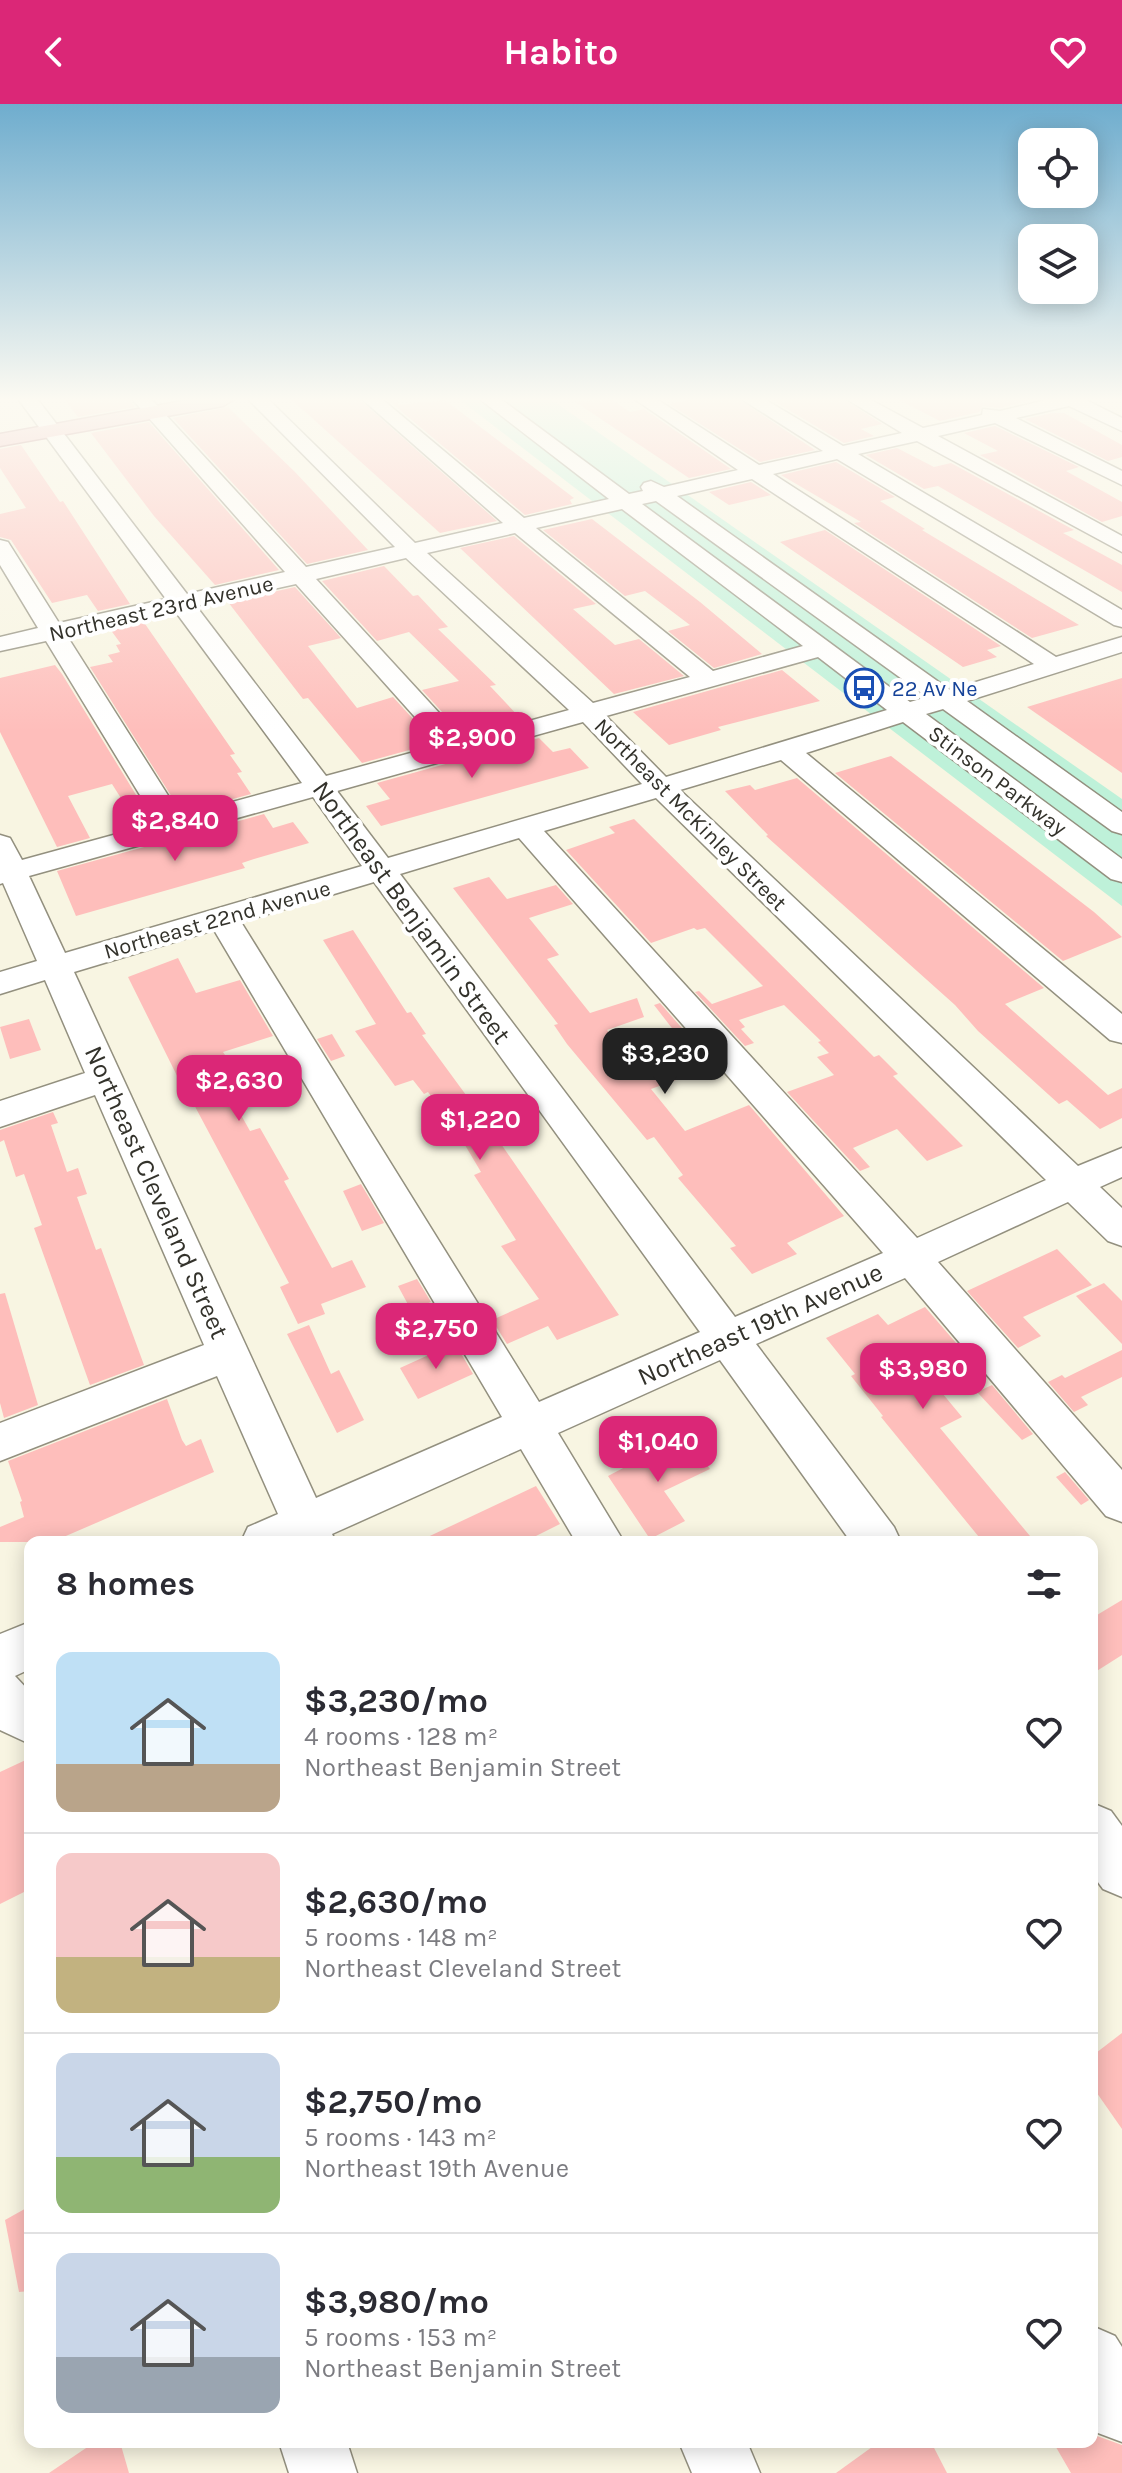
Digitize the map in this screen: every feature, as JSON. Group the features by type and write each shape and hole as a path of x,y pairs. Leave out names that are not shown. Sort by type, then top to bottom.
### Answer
{"street":[{"name":"Northeast Benjamin Street","path":"110,511 319,786 874,1536"},
{"path":"242,511 457,748"},
{"name":"Northeast McKinley Street","path":"370,511 588,713 1122,1231"},
{"path":"502,511 709,680"},
{"name":"Northeast 23rd Avenue","path":"0,644 594,511"},
{"name":"Stinson Parkway","path":"637,511 1122,873"},
{"name":"Stinson Parkway","path":"684,511 1122,825"},
{"path":"816,511 1054,666"},
{"path":"938,511 1122,620"},
{"path":"1059,511 1122,545"},
{"path":"0,547 174,827"},
{"name":"Northeast 22nd Avenue","path":"0,983 786,750 1122,644"},
{"path":"4,864 174,827 823,648"},
{"path":"786,750 1122,1032"},
{"path":"525,827 911,1258 1122,1502"},
{"name":"Northeast Cleveland Street","path":"4,864 53,956 53,967 64,982 309,1533"},
{"path":"222,917 597,1536"},
{"path":"0,1114 105,1079"},
{"name":"Northeast 19th Avenue","path":"309,1533 531,1425 911,1258 1122,1161"},
{"path":"1,1437 230,1353"},
{"path":"0,1658 24,1648"},
{"path":"0,1694 9,1708 24,1716"},
{"path":"1098,1838 1122,1870"},
{"path":"1098,2369 1122,2409"},
{"path":"315,2448 323,2473"},
{"path":"716,2448 726,2473"}],"green space":[{"path":"605,511 710,511 1122,799 1122,906"}],"building":[{"path":"15,511 69,511 130,604 98,611 87,595 52,603 11,540 0,537 0,514"},
{"path":"150,511 227,511 279,570 215,585"},
{"path":"258,511 331,511 368,550 307,564"},
{"path":"415,511 485,511 497,521 440,533"},
{"path":"520,511 544,511 525,515"},
{"path":"842,511 895,511 925,529 922,530 1079,625 1032,638 854,523 861,522"},
{"path":"981,511 1038,511 1074,530 1063,533 1122,565 1122,592"},
{"path":"1081,511 1122,511 1122,516 1102,522"},
{"path":"592,519 762,654 714,668 668,631 690,625 645,591 625,596 543,530"},
{"path":"825,530 1001,646 987,650 997,657 963,667 780,542"},
{"path":"514,536 596,604 573,609 615,645 639,639 684,676 614,694 460,548"},
{"path":"384,566 413,596 418,595 448,627 438,629 496,685 490,686 522,720 464,736 422,690 459,681 409,632 377,641 322,581"},
{"path":"295,587 341,638 308,646 357,708 393,697 435,743 362,763 308,698 303,699 228,602"},
{"path":"143,621 235,754 230,755 242,772 237,773 251,794 182,813 90,667 113,662 108,655 120,652 116,645 121,644 110,629"},
{"path":"55,665 152,821 138,825 112,784 68,796 90,838 57,847 0,732 0,678"},
{"path":"782,670 820,701 718,727 721,730 669,745 633,712"},
{"path":"1122,678 1122,773 1027,707"},
{"path":"539,738 553,752 570,748 589,768 381,826 366,806 390,799 377,783"},
{"path":"891,756 1094,912 1122,937 1063,961 835,773"},
{"path":"797,778 1044,988 1005,1004 1108,1095 1122,1088 1122,1118 1100,1129 1067,1100 1059,1104 978,1031 955,1005 766,836 725,791 750,785 755,790"},
{"path":"264,814 273,828 293,822 309,843 242,863 245,868 76,916 57,871"},
{"path":"634,819 874,1057 879,1055 898,1074 893,1076 963,1146 927,1161 897,1129 853,1148 870,1167 860,1171 787,1092 834,1075 817,1057 829,1053 818,1042 821,1041 784,1005 739,1020 745,1027 741,1029 754,1043 745,1046 695,992 699,991 712,1004 763,986 705,928 694,928 651,943 566,850 615,833 609,827"},
{"path":"489,877 507,899 556,885 573,904 529,918 559,955 547,959 590,1013 637,998 644,1017 607,1030 638,1068 689,1050 654,1005 660,1003 715,1066 651,1089 685,1131 749,1105 844,1216 787,1243 797,1254 752,1274 730,1248 736,1246 678,1178 683,1175 654,1137 647,1140 567,1044 554,1025 558,1024 453,888"},
{"path":"353,930 407,1013 411,1012 426,1034 422,1035 619,1315 557,1340 548,1326 507,1344 492,1320 539,1299 501,1246 516,1240 474,1175 481,1172 459,1135 428,1092 424,1094 413,1080 395,1086 355,1031 376,1024 323,940"},
{"path":"178,958 196,993 240,980 273,1036 223,1052 225,1055 218,1058 230,1078 222,1081 250,1131 260,1128 289,1179 284,1181 332,1268 352,1260 366,1287 321,1304 325,1314 298,1324 280,1287 289,1283 189,1100 128,977"},
{"path":"29,1019 41,1050 10,1059 0,1027"},
{"path":"332,1034 345,1056 331,1061 317,1039"},
{"path":"53,1112 58,1123 51,1125 67,1172 78,1168 87,1194 77,1197 96,1250 101,1248 144,1365 90,1385 34,1228 42,1225 24,1174 16,1177 4,1140 0,1142 0,1130"},
{"path":"361,1184 384,1223 362,1231 343,1191"},
{"path":"1057,1249 1092,1285 1023,1317 1041,1336 1018,1348 967,1291"},
{"path":"417,1279 431,1302 411,1310 398,1286"},
{"path":"1104,1283 1122,1301 1122,1344 1076,1296"},
{"path":"5,1293 38,1405 4,1418 0,1403 0,1294"},
{"path":"925,1307 963,1351 923,1370 962,1417 940,1428 1030,1536 978,1536 881,1417 851,1376 855,1374 826,1338 878,1314 888,1325"},
{"path":"309,1325 331,1374 339,1370 364,1420 337,1433 287,1334"},
{"path":"455,1343 473,1374 418,1399 400,1368"},
{"path":"1122,1350 1122,1377 1081,1397 1088,1405 1074,1412 1048,1382 1062,1375 1065,1378"},
{"path":"992,1385 1033,1434 1022,1440 977,1392"},
{"path":"167,1399 182,1440 186,1446 201,1439 214,1472 66,1536 24,1536 24,1542 0,1542 0,1527 24,1517 22,1501 8,1461"},
{"path":"686,1435 710,1469 664,1491 685,1521 656,1536 648,1536 608,1476"},
{"path":"1065,1472 1089,1500 1081,1505 1056,1477"},
{"path":"536,1486 560,1524 536,1536 430,1536"},
{"path":"1122,1600 1122,1655 1098,1670 1098,1614"},
{"path":"24,1761 24,1892 0,1904 0,1772"},
{"path":"1122,2033 1122,2129 1098,2095 1098,2051"},
{"path":"24,2209 24,2292 19,2292 5,2220"},
{"path":"1098,2436 1122,2445 1122,2473 1071,2473 1056,2448 1098,2448"},
{"path":"86,2448 122,2448 129,2473 49,2473"},
{"path":"871,2448 934,2448 947,2473 836,2473"}],"place":[{"name":"22 Av Ne","path":"864,688"}]}
